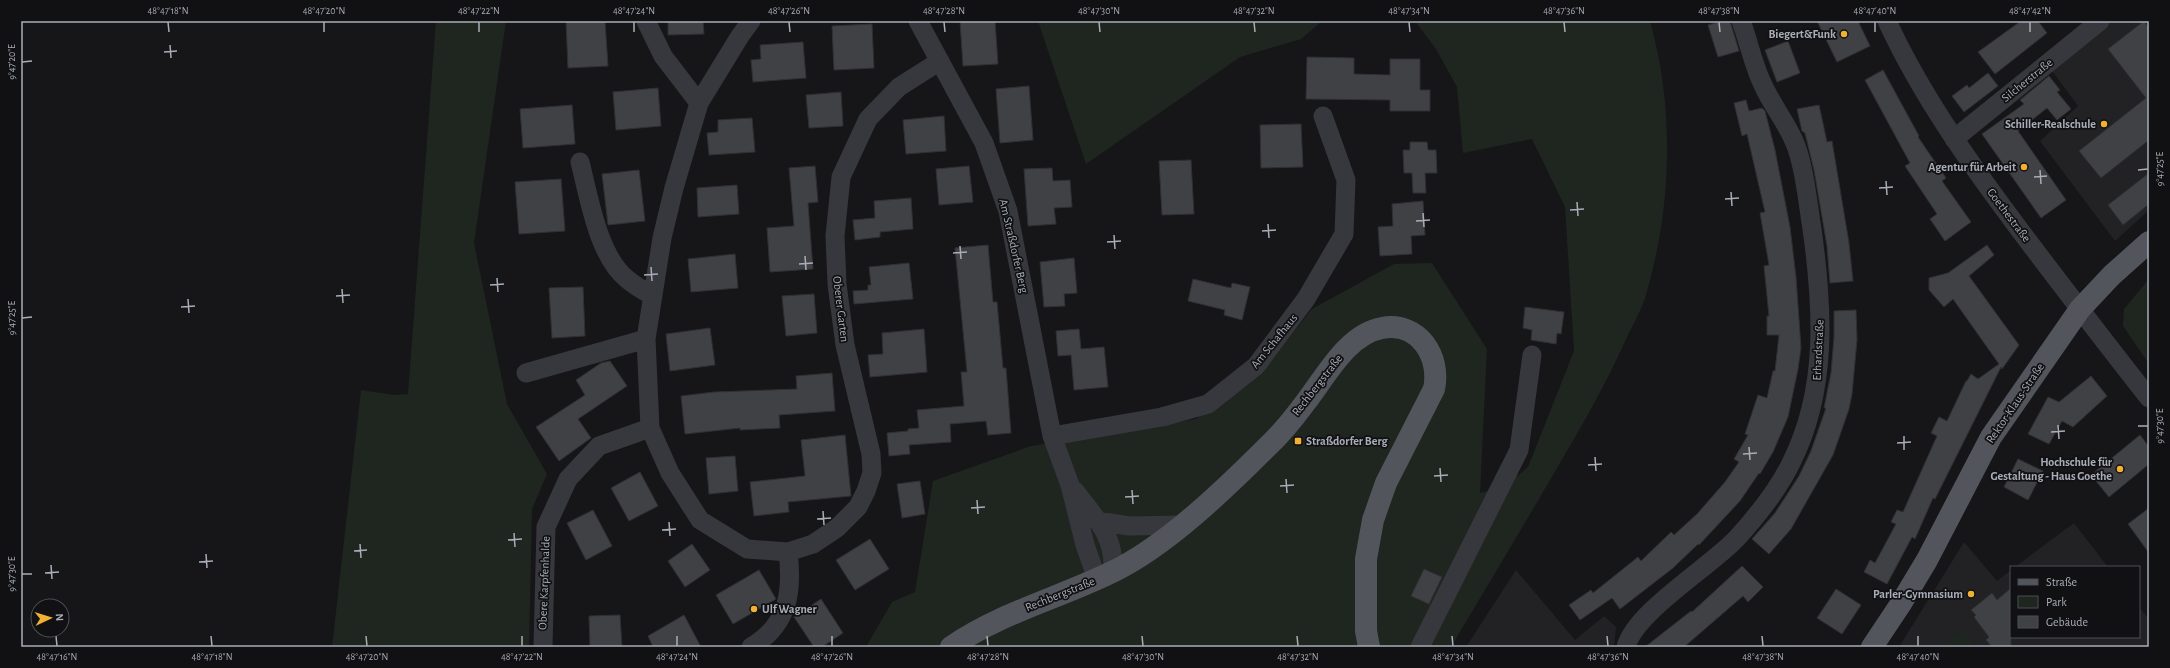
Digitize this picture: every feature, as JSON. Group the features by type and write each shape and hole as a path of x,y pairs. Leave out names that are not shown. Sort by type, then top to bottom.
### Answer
{"main road":[{"name":"Rektor-Klaus-Straße","path":"1872,647 1927,560 1990,436 2080,309 2112,275 2149,242"},
{"name":"Rechbergstraße","path":"951,647 1025,608 1105,575 1135,560 1182,525 1268,446 1305,403 1348,345 1381,328 1398,328 1412,333 1424,341 1431,352 1437,378 1434,390 1386,483 1373,520 1366,559 1366,631 1369,647"}],"street":[{"path":"646,21 663,56 699,103"},
{"name":"Oberer Garten","path":"751,21 740,36 699,103 674,188 662,238 646,339 650,428 670,473 700,520 746,549 788,552 813,544 837,528 858,507 866,491 872,473 871,454 845,345 837,284 835,236 841,177 868,119 899,87 940,61"},
{"name":"Am Straßdorfer Berg","path":"918,21 984,143 1008,211 1052,436 1070,485 1086,545 1105,575"},
{"name":"Erhardstraße","path":"1626,647 1629,636 1642,621 1735,540 1764,505 1791,464 1802,437 1819,373 1821,338 1820,299 1806,191 1795,142 1762,85 1741,21"},
{"name":"Goethestraße","path":"1887,21 1924,92 1954,139 2080,309 2149,398"},
{"name":"Silcherstraße","path":"1954,139 2100,21"},
{"name":"Am Schafhaus","path":"1052,436 1162,417 1208,404 1256,366 1306,299 1344,234 1346,180 1323,116"},
{"path":"580,162 597,230 609,256 626,278 653,296"},
{"path":"526,373 646,339"},
{"path":"1420,647 1519,450 1532,355"},
{"name":"Obere Karpfenhalde","path":"543,647 546,527 568,479 599,446 650,428"},
{"name":"Am Straßdorfer Berg","path":"1070,485 1098,521 1111,543 1114,554 1105,575"},
{"path":"1098,521 1128,526 1182,525"},
{"path":"751,647 765,638 781,619 788,594 788,552"}],"shaded area":[{"name":"Schiller-Realschule","path":"2101,21 2148,21 2149,23 2149,210 2115,241 2040,141 2078,106 2047,64"},
{"path":"2074,523 2107,566 2016,566"},
{"name":"Parler-Gymnasium","path":"1964,542 1997,581 2010,571 2010,638 2140,638 2140,608 2149,619 2149,647 1899,647"},
{"path":"1516,570 1575,640 1604,616 1616,627 1614,647 1466,647"}],"green space":[{"path":"436,21 506,21 474,243 507,404 547,474 532,509 529,647 332,647 361,390 394,395 408,394"},
{"path":"1038,21 1322,21 1301,39 1240,57 1086,164"},
{"path":"1415,21 1650,21 1664,89 1667,124 1667,160 1661,230 1654,264 1642,307 1608,377 1586,417 1451,647 866,647 892,602 915,592 933,481 1031,446 1196,419 1259,375 1312,309 1394,264 1432,263 1487,349 1480,493 1505,486 1528,467 1574,351 1565,207 1532,139 1463,153 1457,87 1436,49"},
{"path":"2149,279 2149,364 2123,326 2124,309"},
{"path":"1963,630 1976,647 1941,647"}],"building":[{"path":"566,21 605,21 608,66 568,68"},
{"path":"668,21 703,21 704,34 668,35"},
{"path":"960,21 995,21 998,64 963,66"},
{"path":"1722,21 1730,21 1739,51 1718,57 1708,25"},
{"name":"Biegert&Funk","path":"1817,21 1858,21 1870,46 1837,62"},
{"path":"2021,21 2038,21 2047,33 1995,74 1978,52"},
{"path":"2144,21 2149,28 2149,140 2101,178 2079,151 2146,98 2108,49"},
{"path":"872,24 874,68 834,70 832,26"},
{"path":"1788,41 1800,73 1777,82 1765,50"},
{"path":"803,42 806,78 753,82 751,60 761,59 760,45"},
{"path":"1307,57 1354,58 1354,74 1390,75 1390,59 1420,59 1420,90 1430,90 1430,111 1390,111 1390,100 1306,99"},
{"path":"1883,70 1919,136 1918,137 1946,178 1942,181 1971,222 1945,241 1930,219 1937,214 1905,166 1910,163 1865,80"},
{"path":"1988,73 1998,86 1964,112 1952,96 1967,85 1969,88"},
{"name":"Agentur für Arbeit","path":"2049,76 2060,90 2057,92 2071,109 2057,120 2047,108 2018,131 2066,200 2041,218 1982,134 2024,104 2020,100"},
{"path":"1029,86 1033,140 1000,143 996,89"},
{"path":"658,88 661,126 616,130 613,92"},
{"path":"841,92 843,126 809,128 806,95"},
{"path":"1746,100 1749,111 1762,108 1765,111 1775,150 1790,227 1796,277 1801,348 1788,417 1773,452 1760,474 1759,473 1740,501 1699,545 1698,544 1673,568 1620,609 1612,598 1580,620 1569,605 1591,590 1593,593 1638,557 1641,561 1671,532 1674,535 1697,514 1725,482 1739,462 1734,459 1748,435 1745,434 1758,395 1767,398 1773,371 1775,371 1779,335 1767,335 1767,316 1769,316 1764,266 1769,265 1760,213 1765,212 1747,134 1742,136 1734,103"},
{"path":"572,105 575,144 523,148 520,109"},
{"path":"1819,105 1827,142 1832,141 1849,243 1853,281 1830,283 1827,246 1814,170 1805,133 1802,131 1797,109"},
{"path":"944,116 946,151 906,154 903,120"},
{"path":"752,118 755,152 709,155 707,133 718,132 718,120"},
{"path":"1301,124 1303,167 1261,168 1260,125"},
{"path":"1410,142 1427,142 1428,150 1436,150 1437,173 1425,173 1426,193 1413,193 1412,173 1404,173 1403,150 1410,150"},
{"path":"1191,160 1194,214 1162,215 1159,161"},
{"path":"815,166 818,202 808,203 813,269 770,272 767,228 794,226 789,168"},
{"path":"969,166 973,202 939,205 936,169"},
{"path":"1052,168 1053,181 1070,180 1072,207 1054,208 1056,224 1028,226 1024,169"},
{"path":"639,170 645,221 608,225 602,174"},
{"path":"2149,173 2149,204 2123,225 2108,205"},
{"path":"561,179 565,231 519,234 515,182"},
{"path":"737,185 739,214 698,217 697,188"},
{"path":"911,198 913,229 880,232 880,237 855,240 853,220 875,218 874,201"},
{"path":"1423,201 1425,235 1411,236 1412,254 1380,256 1378,227 1393,226 1392,204"},
{"path":"988,245 993,302 997,302 1003,368 1006,368 1011,433 988,435 986,421 950,424 951,442 909,445 910,454 889,456 887,433 908,431 908,429 919,428 917,410 964,406 961,372 967,372 955,248"},
{"path":"1987,245 1994,255 1969,276 2019,345 2002,369 2001,367 1935,499 1933,498 1915,539 1912,537 1887,584 1864,572 1870,560 1875,563 1896,524 1891,522 1897,510 1903,512 1937,436 1931,433 1939,417 1947,421 1966,381 1971,374 1978,379 1999,364 1953,299 1944,307 1929,290 1929,278 1948,273"},
{"path":"735,254 738,288 691,292 688,259"},
{"path":"1074,258 1077,293 1064,294 1065,306 1044,307 1040,262"},
{"path":"909,263 913,299 854,304 853,291 868,290 868,285 871,285 869,267"},
{"path":"1193,279 1231,288 1232,283 1250,287 1242,320 1224,315 1225,310 1188,301"},
{"path":"583,287 585,336 552,338 549,288"},
{"path":"814,294 817,333 786,336 782,296"},
{"path":"1525,307 1564,312 1561,334 1557,333 1556,344 1531,340 1532,330 1523,328"},
{"path":"1856,310 1857,340 1852,394 1849,409 1833,455 1791,529 1769,554 1752,539 1775,513 1799,476 1811,451 1826,408 1824,408 1831,373 1834,337 1834,311"},
{"path":"710,328 715,365 670,371 666,334"},
{"path":"924,329 927,372 870,377 868,355 883,354 882,333"},
{"path":"1079,329 1081,349 1104,347 1108,387 1074,390 1071,355 1058,356 1056,331"},
{"path":"610,361 627,386 578,419 591,438 559,461 536,427 585,395 576,380 601,363"},
{"path":"832,373 835,411 779,415 780,428 740,430 740,428 685,434 681,396 714,392 797,389 796,376"},
{"path":"2091,376 2107,396 2073,427 2062,421 2049,444 2028,434 2048,397 2059,402"},
{"path":"845,435 851,496 788,502 789,512 754,516 750,482 805,476 801,440"},
{"name":"Hochschule für Gestaltung - Haus Goethe","path":"2140,435 2149,447 2149,464 2109,497 2091,475"},
{"path":"735,456 738,491 709,494 706,458"},
{"path":"2018,459 2043,471 2028,500 2004,487"},
{"path":"640,472 658,506 629,521 611,488"},
{"path":"920,481 925,514 902,518 897,484"},
{"path":"2149,508 2149,553 2128,524"},
{"path":"593,510 612,546 586,560 567,523"},
{"path":"870,539 889,569 855,590 836,560"},
{"path":"692,544 710,570 685,587 668,561"},
{"path":"1742,566 1763,587 1748,602 1743,596 1684,647 1645,647 1691,611 1692,612"},
{"path":"1424,569 1442,577 1429,604 1411,596"},
{"path":"759,570 776,599 733,624 716,595"},
{"path":"1836,589 1861,605 1842,634 1817,618"},
{"path":"2010,589 2011,647 1992,647 1986,640 1989,637 1974,617 1976,615 1971,610 1992,593 1997,600"},
{"path":"821,599 843,633 822,647 814,647 794,617"},
{"path":"620,615 622,647 590,647 589,616"},
{"path":"684,615 701,647 653,647 648,636"}],"place":[{"name":"Biegert&Funk","path":"1844,34"},
{"name":"Schiller-Realschule","path":"2104,124"},
{"name":"Agentur für Arbeit","path":"2024,167"},
{"name":"Straßdorfer Berg","path":"1298,441"},
{"name":"Hochschule für Gestaltung - Haus Goethe","path":"2120,469"},
{"name":"Parler-Gymnasium","path":"1971,594"},
{"name":"Ulf Wagner","path":"754,609"}]}
